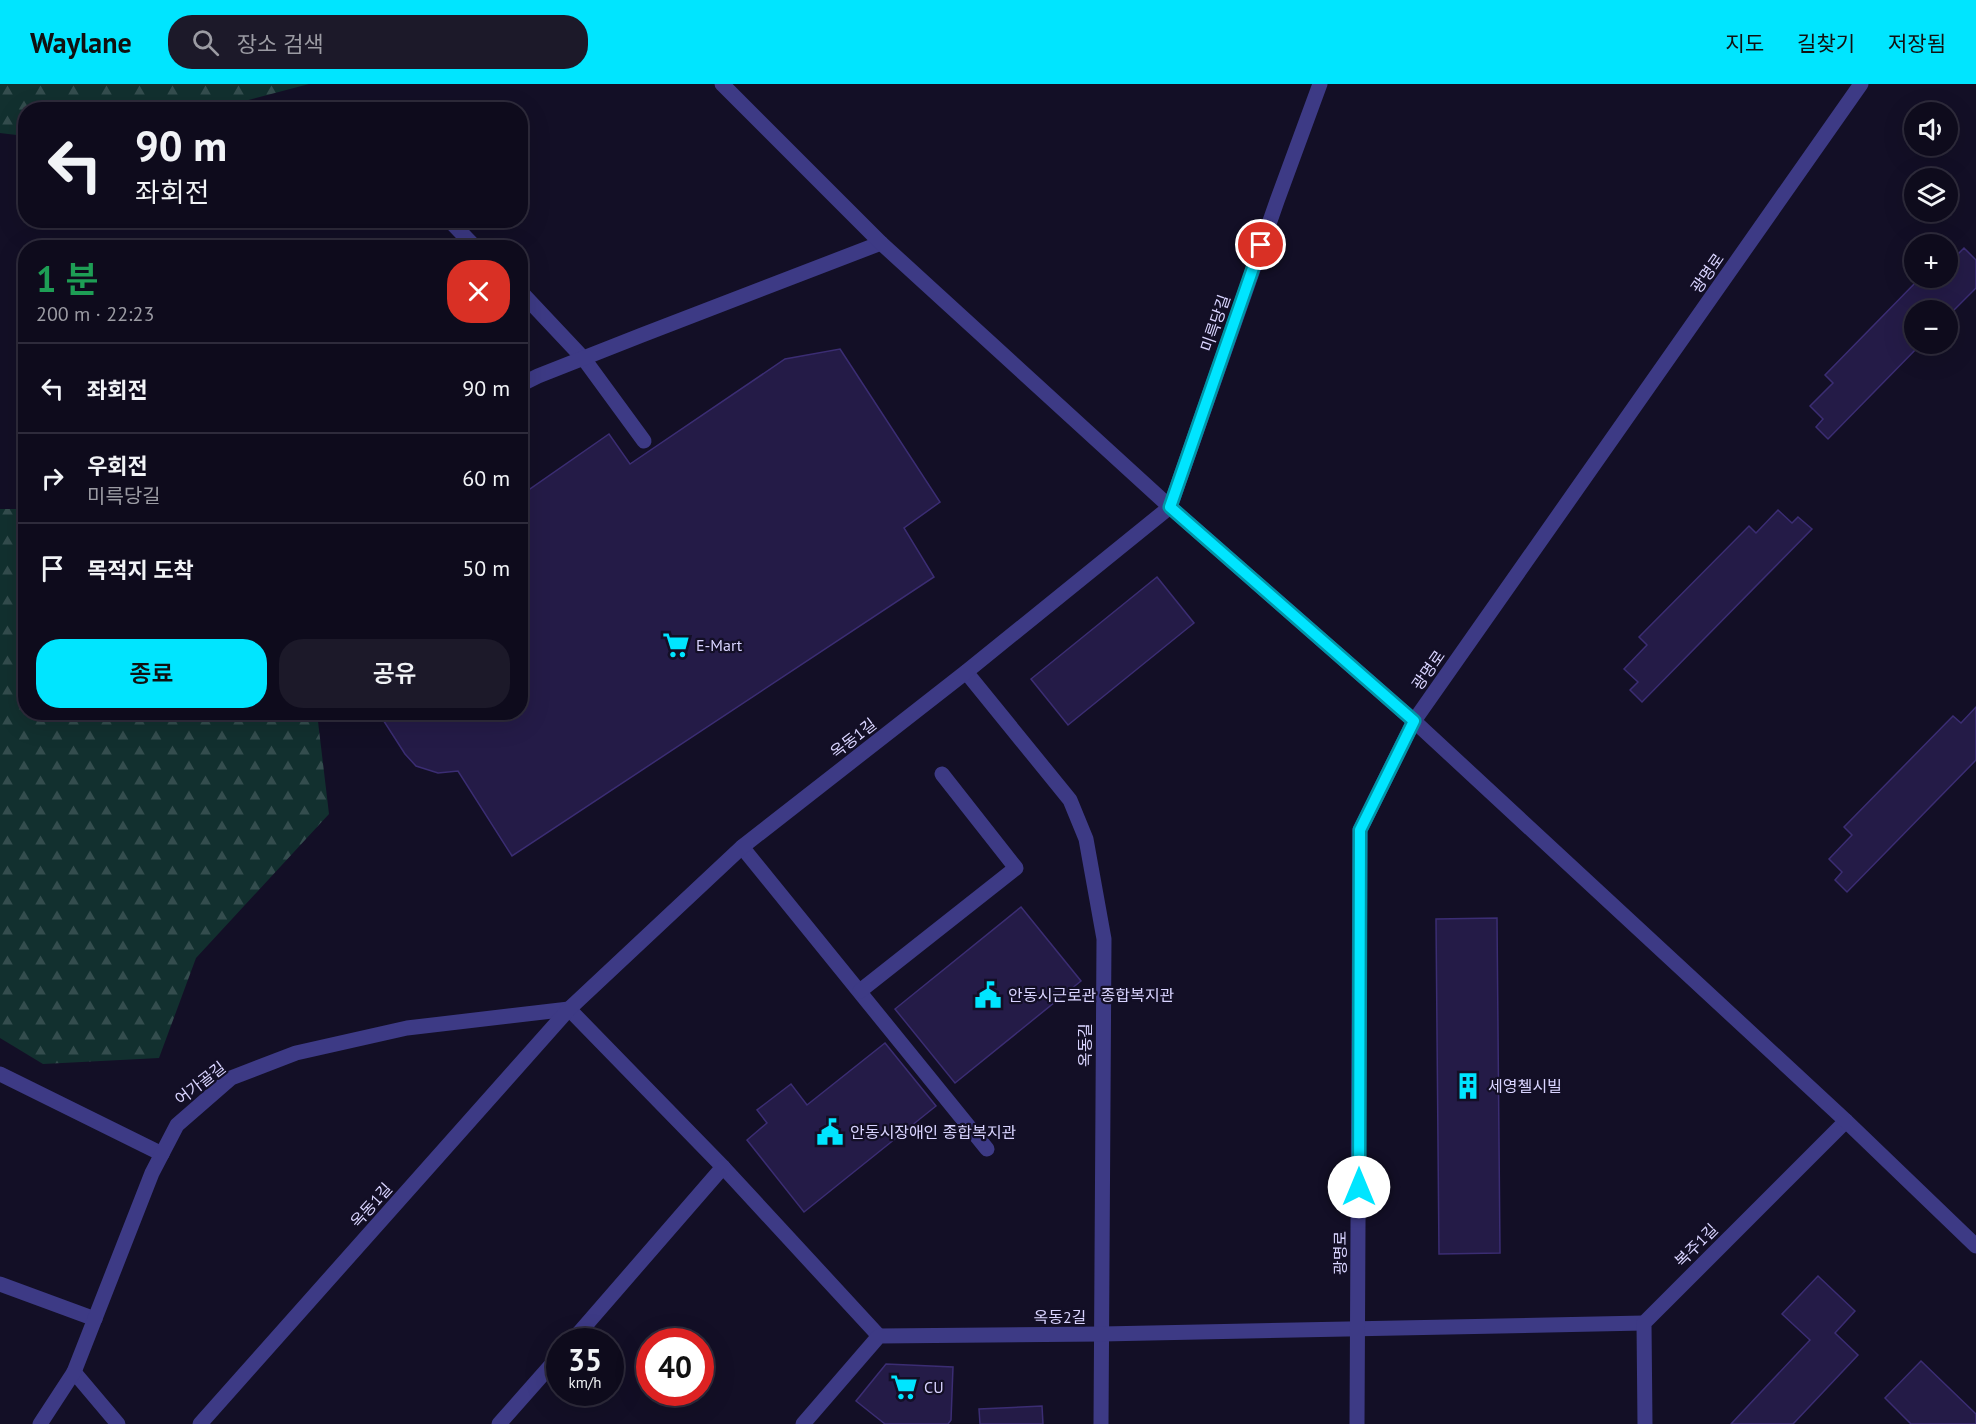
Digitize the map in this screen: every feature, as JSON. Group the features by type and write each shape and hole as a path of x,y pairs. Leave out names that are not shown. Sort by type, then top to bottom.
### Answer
{"street":[{"path":"722,84 881,243 1170,507 1414,721 1846,1121 1976,1246"},
{"name":"미륵당길","path":"1170,507 1320,84"},
{"name":"광명로","path":"1357,1424 1360,830 1414,721 1861,84"},
{"path":"457,228 468,240"},
{"path":"528,381 881,243"},
{"path":"528,300 584,359 644,441"},
{"name":"옥동1길","path":"200,1424 569,1009 742,847 966,672 1170,507"},
{"name":"옥동길","path":"966,672 1070,800 1086,839 1104,939 1101,1424"},
{"path":"860,991 1016,868 942,774"},
{"path":"742,847 987,1149"},
{"path":"569,1009 723,1167 879,1335 803,1424"},
{"name":"어가골길","path":"40,1424 74,1372 152,1173 177,1125 231,1078 296,1053 407,1028 569,1009"},
{"path":"0,1074 162,1154"},
{"name":"복주1길","path":"1644,1323 1846,1121"},
{"path":"583,1328 723,1167"},
{"path":"0,1284 94,1319"},
{"path":"1644,1323 1645,1424"},
{"name":"옥동2길","path":"879,1335 1101,1335 1644,1323"},
{"path":"500,1424 546,1371"},
{"path":"74,1372 118,1424"}],"green space":[{"path":"0,84 309,84 241,102 18,102 18,135 0,133"},
{"path":"0,509 18,509 18,720 318,720 329,814 196,958 159,1058 43,1064 0,1038"}],"building":[{"path":"1964,248 1976,260 1976,288 1958,306 1958,300 1904,300 1904,354 1911,354 1828,439 1816,427 1823,419 1810,406 1833,383 1825,375 1910,288 1958,288 1958,254"},
{"name":"E-Mart","path":"840,349 940,502 904,528 934,577 512,856 458,771 438,773 416,766 405,754 383,720 528,720 528,490 609,434 630,464 785,359"},
{"path":"1778,510 1792,523 1798,517 1812,529 1642,702 1630,690 1638,682 1624,669 1647,645 1639,637 1749,526 1756,533"},
{"path":"1157,577 1194,623 1068,725 1031,679"},
{"path":"1976,707 1976,760 1847,892 1835,880 1842,872 1829,859 1852,835 1844,827 1953,716 1961,723"},
{"name":"안동시근로관 종합복지관","path":"1021,907 1081,981 955,1083 895,1009"},
{"name":"세영첼시빌","path":"1497,918 1500,1253 1439,1254 1436,919"},
{"name":"안동시장애인 종합복지관","path":"885,1043 936,1106 804,1212 747,1140 767,1123 757,1110 791,1084 807,1105"},
{"path":"1818,1276 1855,1311 1835,1333 1858,1355 1793,1424 1731,1424 1810,1340 1782,1314"},
{"path":"1921,1361 1976,1414 1976,1424 1911,1424 1885,1398"},
{"path":"886,1364 953,1367 951,1420 948,1424 885,1424 856,1401"},
{"path":"1042,1406 1043,1424 980,1424 979,1409"}],"place":[{"name":"E-Mart","path":"676,645"},
{"name":"안동시근로관 종합복지관","path":"988,995"},
{"name":"세영첼시빌","path":"1468,1086"},
{"name":"안동시장애인 종합복지관","path":"830,1132"},
{"name":"CU","path":"904,1387"}],"route":[{"path":"1261,245 1170,507 1414,721 1360,830 1359,1187"}]}
